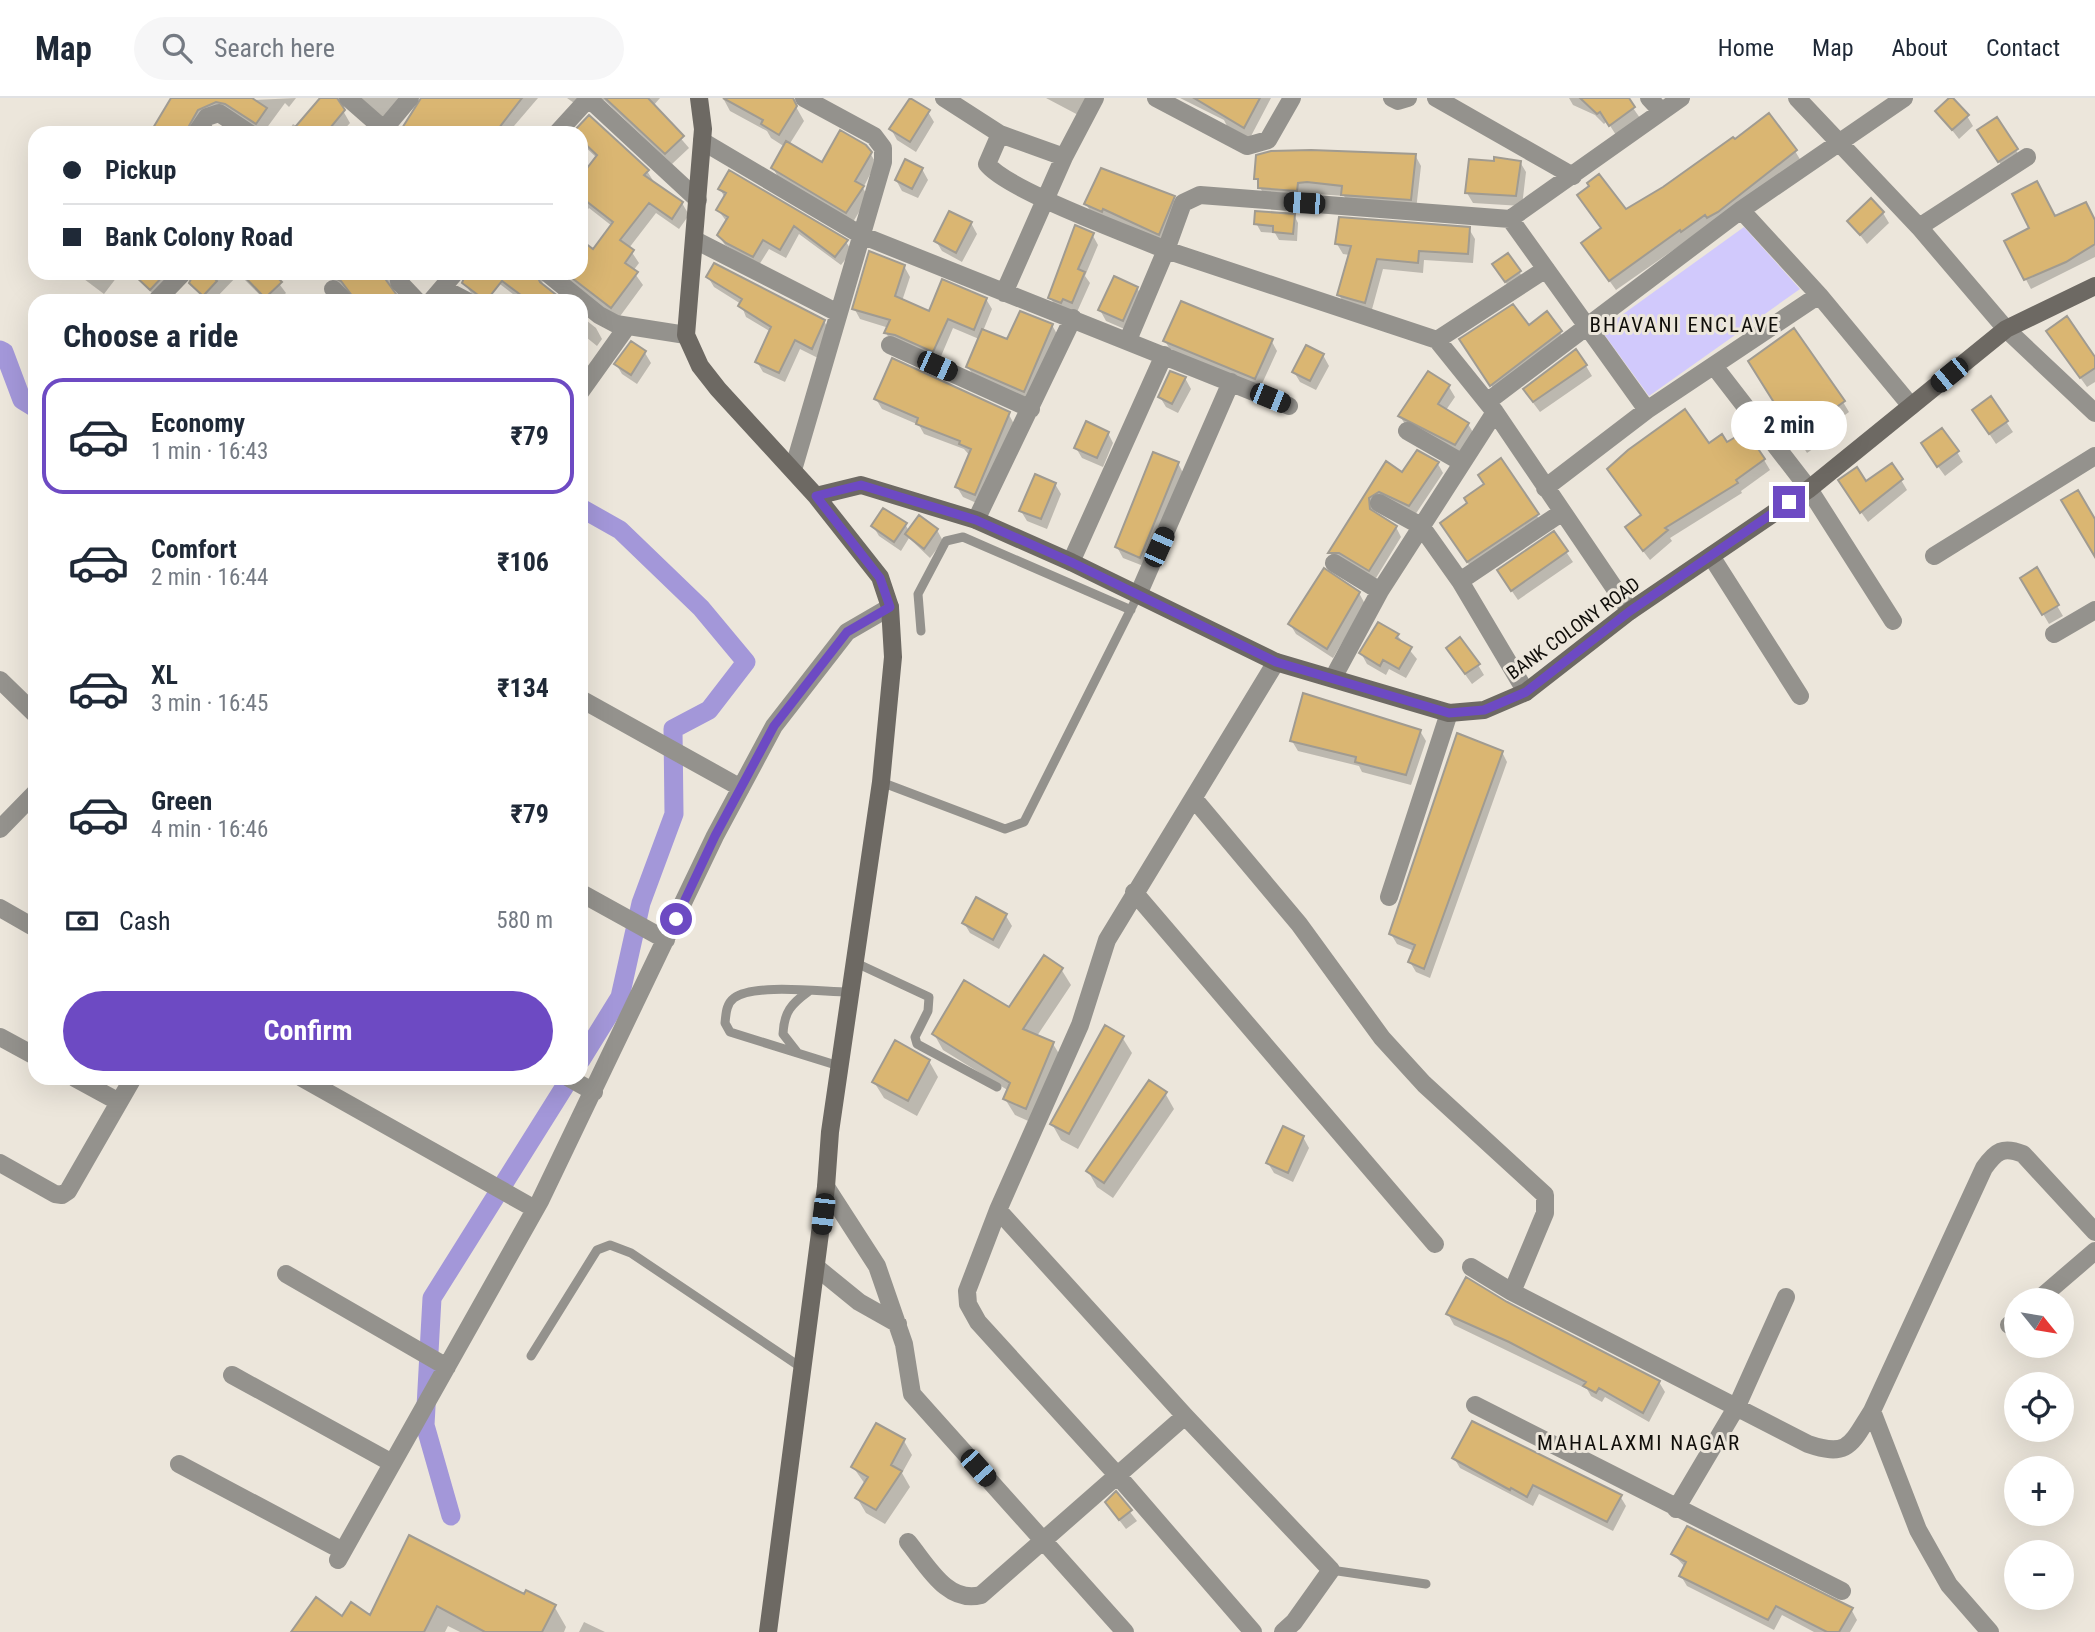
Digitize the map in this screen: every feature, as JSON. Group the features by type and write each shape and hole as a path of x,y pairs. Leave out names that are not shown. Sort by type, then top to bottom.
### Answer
{"street":[{"path":"348,98 380,126"},
{"path":"390,126 410,98"},
{"path":"563,126 588,98 698,200"},
{"path":"699,98 702,141 686,335 700,366 718,389 816,496 880,578 890,607 893,657 881,782 830,1132 816,1268 768,1632"},
{"path":"793,470 883,162 883,148 874,136 804,98"},
{"path":"944,98 1000,134 1064,158"},
{"path":"1004,293 1064,158 1095,98"},
{"path":"1156,98 1247,146 1268,140 1292,98"},
{"path":"1392,98 1398,101 1408,98"},
{"path":"1436,98 1573,176"},
{"path":"1128,340 1183,203 1200,195 1510,219 1573,176 1655,104 1681,98"},
{"path":"1797,98 1919,227 2006,329 2095,413"},
{"path":"1332,678 1491,407 1586,325 1741,210 1904,98"},
{"path":"201,126 207,117 219,113 238,126"},
{"path":"1000,134 987,164 993,172 1046,199 1166,250 1437,340 1491,407 1630,611"},
{"path":"702,141 862,235 1289,406"},
{"path":"1919,227 2026,157"},
{"path":"1741,210 1819,295 1911,406"},
{"path":"1510,219 1647,410"},
{"path":"695,240 838,313"},
{"path":"1437,340 1546,269"},
{"path":"163,294 176,280"},
{"path":"399,280 410,294"},
{"path":"437,294 449,280"},
{"path":"556,280 573,294"},
{"name":"BANK COLONY ROAD","path":"816,496 861,485 976,520 1071,562 1134,602 1276,662 1449,713 1484,710 1526,692 1630,611 1809,488 2006,329 2095,286"},
{"path":"1545,488 1647,410 1819,295"},
{"path":"588,306 599,315 626,328 686,335"},
{"path":"976,520 1073,318"},
{"path":"589,367 626,328"},
{"path":"890,345 1031,409"},
{"path":"1071,562 1164,355"},
{"path":"1714,366 1809,488 1893,621"},
{"path":"1134,602 1231,382"},
{"path":"1407,431 1461,462"},
{"path":"1934,556 2095,456"},
{"path":"1379,503 1420,526 1460,581 1526,692"},
{"path":"1460,581 1561,513"},
{"path":"1711,556 1800,696"},
{"path":"1334,563 1381,591"},
{"path":"179,1464 341,1556 535,1209 774,726 847,632 890,607"},
{"path":"2054,635 2095,610"},
{"path":"1253,1632 973,1315 967,1291 998,1210 1080,1025 1107,940 1134,892 1195,800 1276,662"},
{"path":"0,680 28,707"},
{"path":"588,703 741,789"},
{"path":"1389,897 1449,713"},
{"path":"0,829 28,800"},
{"path":"1195,800 1299,924 1382,1038 1424,1084 1545,1195 1545,1213 1512,1292"},
{"path":"1134,892 1435,1244"},
{"path":"588,896 666,940"},
{"path":"0,908 28,924"},
{"path":"0,1037 28,1052"},
{"path":"88,1085 119,1102"},
{"path":"0,1163 55,1194 62,1195 68,1191 129,1085"},
{"path":"314,1085 535,1209"},
{"path":"582,1085 594,1092"},
{"path":"1471,1267 1512,1292 1808,1444 1829,1451 1842,1450 1851,1443 1872,1411 1984,1168 1995,1153 2009,1149 2024,1154 2095,1233"},
{"path":"826,1187 877,1266 898,1324 912,1394 1125,1632"},
{"path":"998,1210 1185,1416 1331,1570 1283,1632"},
{"path":"2052,1288 2095,1251"},
{"path":"816,1268 859,1302 898,1324"},
{"path":"286,1274 447,1367"},
{"path":"1676,1509 1737,1406 1786,1297"},
{"path":"232,1375 392,1463"},
{"path":"1475,1405 1842,1591"},
{"path":"1872,1411 1918,1530 1949,1585 1990,1632"},
{"path":"908,1542 950,1591 970,1598 981,1595 1185,1416"}],"lane":[{"path":"881,782 1005,829 1024,822 1134,602 963,537 946,541 918,594 921,631"},
{"path":"854,961 929,997 928,1011 915,1037 917,1044 997,1087"},
{"path":"804,1056 790,1047 783,1034 784,1017 792,1003 809,991"},
{"path":"839,1066 740,1037 730,1032 724,1023 726,1009 734,999 745,994 849,992"},
{"path":"531,1356 597,1250 610,1245 631,1253 803,1369"},
{"path":"1331,1570 1426,1584"}],"shaded area":[{"path":"1744,227 1800,289 1649,396 1601,330"}],"building":[{"path":"171,98 252,98 267,108 256,124 225,104 216,102 198,110 189,126 154,126"},
{"path":"320,98 337,98 345,110 332,126 296,126"},
{"path":"421,98 522,98 500,126 403,126"},
{"path":"605,98 648,98 684,136 665,154"},
{"path":"723,98 793,98 797,106 779,135 761,124 763,120"},
{"path":"910,98 930,110 910,142 889,129"},
{"path":"1194,98 1260,98 1244,128"},
{"path":"1580,98 1629,98 1635,107 1609,126 1600,112 1597,114"},
{"path":"1949,98 1953,98 1969,115 1952,130 1935,111"},
{"path":"1769,113 1797,150 1718,212 1707,218 1705,215 1681,232 1680,230 1609,281 1581,243 1601,228 1577,195 1589,186 1587,183 1599,174 1626,209 1663,187 1733,137 1735,139"},
{"path":"589,115 649,170 644,175 683,202 672,219 649,203 620,240 634,250 625,263 638,272 611,308 575,280 588,280 588,245 593,249 613,222 588,202 588,167 597,155 588,147 588,126 579,126"},
{"path":"1997,117 2018,149 1998,162 1977,130"},
{"path":"840,130 866,145 872,152 855,181 864,186 846,213 771,168 786,141 822,162"},
{"path":"1271,151 1416,154 1411,200 1341,195 1342,186 1307,182 1298,183 1297,191 1258,188 1258,179 1254,179 1256,155"},
{"path":"1494,157 1521,161 1516,196 1465,193 1469,159 1494,161"},
{"path":"905,159 923,168 912,189 895,180"},
{"path":"1101,168 1175,196 1159,235 1103,209 1102,212 1084,204"},
{"path":"729,170 848,240 835,257 794,226 780,250 763,240 753,257 726,243 717,235 728,217 716,210 726,193 718,189"},
{"path":"2037,181 2055,216 2086,202 2095,220 2095,244 2066,262 2024,280 2004,241 2029,228 2012,194"},
{"path":"1871,198 1884,212 1860,235 1847,221"},
{"path":"949,211 972,222 956,253 934,241"},
{"path":"1255,211 1295,214 1293,234 1273,232 1273,226 1254,224"},
{"path":"1339,217 1470,227 1468,254 1419,251 1418,263 1377,259 1365,303 1354,300 1337,295 1351,246 1335,244"},
{"path":"1075,225 1094,233 1078,269 1085,272 1072,303 1063,299 1061,303 1048,298"},
{"path":"869,251 905,265 895,296 929,311 942,279 987,298 974,330 948,319 933,352 895,335 884,333 890,320 852,309"},
{"path":"1508,253 1521,271 1505,282 1492,264"},
{"path":"714,263 825,320 812,349 795,340 779,373 755,362 771,327 738,306 742,299 706,277"},
{"path":"1114,276 1138,287 1123,321 1098,310"},
{"path":"139,280 159,280 150,290"},
{"path":"190,280 217,281 205,294 201,294 189,283"},
{"path":"248,280 282,282 269,294 261,294"},
{"path":"339,280 386,280 396,294 351,294"},
{"path":"463,280 539,280 555,294 520,294 502,281 492,294 477,294 462,283"},
{"path":"1181,301 1273,339 1255,379 1163,341"},
{"path":"1513,304 1529,325 1547,311 1562,331 1490,386 1459,339"},
{"path":"1020,311 1053,324 1024,392 966,367 982,329 1007,339"},
{"path":"2067,316 2095,357 2095,368 2080,378 2046,331"},
{"path":"1794,328 1845,401 1821,418 1826,425 1800,444 1748,361"},
{"path":"631,341 646,351 631,375 614,364"},
{"path":"1306,345 1324,354 1310,381 1292,372"},
{"path":"1576,349 1587,365 1533,402 1523,389"},
{"path":"892,358 1010,412 975,495 955,487 971,449 959,444 960,441 916,424 918,418 874,399"},
{"path":"1170,371 1186,377 1172,404 1158,397"},
{"path":"1428,371 1450,385 1438,404 1469,423 1455,445 1398,416"},
{"path":"1991,396 2008,421 1989,434 1972,410"},
{"path":"1685,409 1709,443 1722,434 1727,442 1746,431 1765,459 1736,480 1738,483 1665,528 1668,530 1643,551 1625,527 1641,515 1607,469 1628,450"},
{"path":"1086,421 1109,432 1097,458 1074,448"},
{"path":"1942,428 1959,451 1937,467 1921,443"},
{"path":"1417,450 1439,462 1409,506 1379,492 1369,498 1370,509 1397,526 1369,571 1339,553 1328,553 1386,461 1402,472"},
{"path":"1153,452 1179,462 1140,558 1115,547"},
{"path":"1501,458 1539,514 1467,562 1440,523 1467,503 1464,498 1484,484 1478,475"},
{"path":"1892,463 1903,479 1860,513 1838,480 1857,467 1866,481"},
{"path":"1035,474 1056,483 1041,519 1019,511"},
{"path":"2078,490 2095,519 2095,557 2061,500"},
{"path":"883,508 907,523 894,542 871,526"},
{"path":"919,515 938,529 924,549 905,534"},
{"path":"1554,531 1568,551 1511,591 1497,570"},
{"path":"2037,567 2059,605 2042,615 2020,578"},
{"path":"1324,568 1360,592 1327,649 1288,624"},
{"path":"1378,622 1399,634 1396,638 1412,647 1399,669 1383,660 1380,666 1359,653"},
{"path":"1460,637 1480,664 1465,674 1446,648"},
{"path":"1303,693 1421,730 1406,775 1355,762 1356,757 1290,741"},
{"path":"1457,733 1503,751 1424,969 1408,962 1415,945 1389,934"},
{"path":"976,897 1007,914 993,940 962,923"},
{"path":"1044,955 1063,968 1023,1029 1054,1042 1026,1109 1003,1099 1010,1083 932,1034 964,980 1009,1007"},
{"path":"1105,1025 1124,1036 1069,1134 1050,1124"},
{"path":"895,1040 930,1060 908,1101 872,1082"},
{"path":"1149,1080 1167,1092 1104,1183 1086,1171"},
{"path":"1283,1126 1304,1136 1288,1173 1266,1163"},
{"path":"1466,1277 1507,1302 1660,1381 1643,1413 1599,1388 1596,1393 1583,1386 1586,1382 1509,1342 1446,1314"},
{"path":"1472,1421 1622,1495 1607,1522 1533,1485 1527,1497 1511,1488 1510,1490 1452,1458"},
{"path":"876,1423 905,1439 891,1465 902,1471 876,1510 855,1498 868,1477 851,1467"},
{"path":"1116,1491 1132,1510 1119,1520 1105,1502"},
{"path":"1687,1526 1853,1608 1839,1632 1827,1632 1776,1606 1768,1620 1679,1576 1686,1562 1671,1554"},
{"path":"409,1535 524,1594 526,1590 556,1605 542,1632 485,1632 437,1606 424,1632 291,1632 316,1597 342,1616 351,1602 370,1615"}],"waterway":[{"path":"0,350 4,352 22,400 28,404"},
{"path":"588,512 620,530 701,608 746,662 709,710 673,729 674,814 641,903 620,997 588,1049"},
{"path":"451,1516 425,1425 432,1298 566,1085"}],"district":[{"name":"BHAVANI ENCLAVE","path":"1685,325"},
{"name":"MAHALAXMI NAGAR","path":"1639,1443"}],"route":[{"path":"676,919 715,836 774,726 847,632 890,607 880,578 816,496 861,485 976,520 1071,562 1276,662 1449,713 1484,710 1526,692 1630,611 1789,502"}]}
